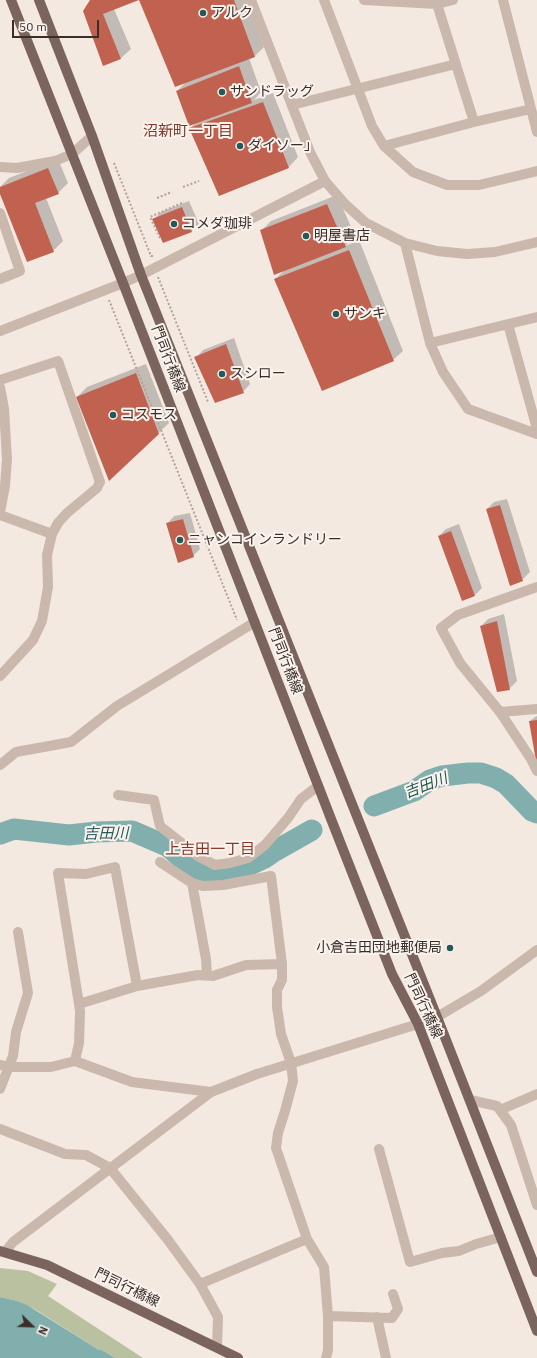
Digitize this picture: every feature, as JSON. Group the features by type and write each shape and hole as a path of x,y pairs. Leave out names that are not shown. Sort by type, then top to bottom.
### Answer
{"main road":[{"name":"門司行橋線","path":"11,0 123,283 392,974 418,1024 537,1331"},
{"name":"門司行橋線","path":"39,0 92,136 141,276 437,1017 537,1272"},
{"name":"門司行橋線","path":"3,1252 47,1265 238,1358"}],"street":[{"path":"251,0 310,152 325,181 345,204 366,223 405,243 437,251 467,254 495,252 537,242"},
{"path":"324,0 372,126 384,146 413,172 447,185 479,185 537,171"},
{"path":"364,0 438,4 453,0"},
{"path":"503,0 537,132"},
{"path":"438,4 474,122"},
{"path":"292,105 456,64"},
{"path":"384,146 474,122 531,109"},
{"path":"0,167 17,168 55,161 72,154 92,136"},
{"path":"0,331 141,276 325,181"},
{"path":"0,213 4,238 20,271 0,279"},
{"path":"405,243 430,343 443,372 468,409 537,434"},
{"path":"430,343 537,316"},
{"path":"508,324 537,429"},
{"path":"0,380 58,361 100,482 97,488 67,512 58,523 52,534 47,554 48,587 42,621 33,640 0,676"},
{"path":"0,387 4,409 7,459 5,486 0,514 52,534"},
{"path":"537,587 458,616 441,628 460,663 500,712 531,759 537,771"},
{"path":"0,765 16,752 71,742 117,706 255,622"},
{"path":"500,712 537,709"},
{"path":"118,795 154,800 160,826 198,856 215,865 230,864 248,858 264,845 288,818 301,799 318,786"},
{"path":"160,862 192,883 203,886 224,885 271,876 282,964 282,980 277,990 277,1007 281,1034 291,1063 293,1081 286,1111 278,1133 276,1148 307,1239 324,1267 328,1316 328,1350 326,1358"},
{"path":"75,1061 79,1043 80,1012 58,873 86,874 115,867 137,986"},
{"path":"192,883 206,959 207,975"},
{"path":"0,1089 4,1066 13,1056 16,1032 28,993 18,932"},
{"path":"3,1252 13,1242 211,1092 257,1074 437,1017 481,991 537,950"},
{"path":"78,1004 137,986 198,975 213,976 246,966 282,964"},
{"path":"4,1066 51,1067 75,1061 132,1082 211,1092"},
{"path":"500,1110 537,1094"},
{"path":"470,1100 497,1106 511,1125 537,1205"},
{"path":"0,1129 65,1154 86,1155 110,1168 168,1240 200,1284 218,1317 216,1347"},
{"path":"379,1149 410,1262 442,1253 459,1251 476,1244 501,1237"},
{"path":"200,1284 307,1239"},
{"path":"328,1316 392,1318 398,1309 393,1294"},
{"path":"377,1318 386,1358"}],"path":[{"path":"183,187 199,182"},
{"path":"157,198 172,192"},
{"path":"160,238 150,217 184,202"},
{"path":"158,276 208,402"},
{"path":"110,300 193,511 242,630"}],"green space":[{"path":"0,1268 28,1271 57,1284 48,1296 143,1358 115,1358 100,1349 99,1350 36,1310 17,1301 0,1297"}],"water":[{"path":"0,1297 27,1305 99,1350 100,1349 115,1358 0,1358"}],"building":[{"path":"90,0 139,0 103,14 121,59 103,66 83,11"},
{"path":"139,0 234,0 255,57 175,87"},
{"path":"239,66 252,103 189,126 176,91"},
{"path":"263,102 289,168 219,196 189,128"},
{"path":"48,168 59,194 35,203 54,252 27,262 0,194 0,187"},
{"path":"327,204 346,247 274,275 260,230"},
{"path":"182,207 192,232 163,243 152,219"},
{"path":"349,250 394,361 322,391 274,279"},
{"path":"226,344 244,393 215,403 194,357"},
{"path":"136,373 159,434 109,481 76,397"},
{"path":"500,505 523,581 510,586 486,509"},
{"name":"ニャンコインランドリー","path":"183,519 194,557 178,563 166,523"},
{"path":"451,531 475,596 462,601 438,536"},
{"path":"497,621 510,690 497,692 480,626"},
{"path":"537,720 537,761 536,761 529,721"}],"waterway":[{"name":"吉田川","path":"374,806 414,791 430,780 442,776 481,773 496,778 506,784 532,811 537,813"},
{"name":"吉田川","path":"0,834 14,829 69,835 96,832 132,831 167,846 192,867 204,873 225,874 239,870 265,858 312,830"}],"place":[{"name":"アルク","path":"203,13"},
{"name":"サンドラッグ","path":"222,92"},
{"name":"ダイソー」","path":"240,146"},
{"name":"コメダ珈琲","path":"174,224"},
{"name":"明屋書店","path":"306,236"},
{"name":"サンキ","path":"336,314"},
{"name":"スシロー","path":"222,374"},
{"name":"コスモス","path":"113,415"},
{"name":"ニャンコインランドリー","path":"180,540"},
{"name":"小倉吉田団地郵便局","path":"450,948"}],"district":[{"name":"沼新町一丁目","path":"188,132"},
{"name":"上吉田一丁目","path":"210,850"}]}
